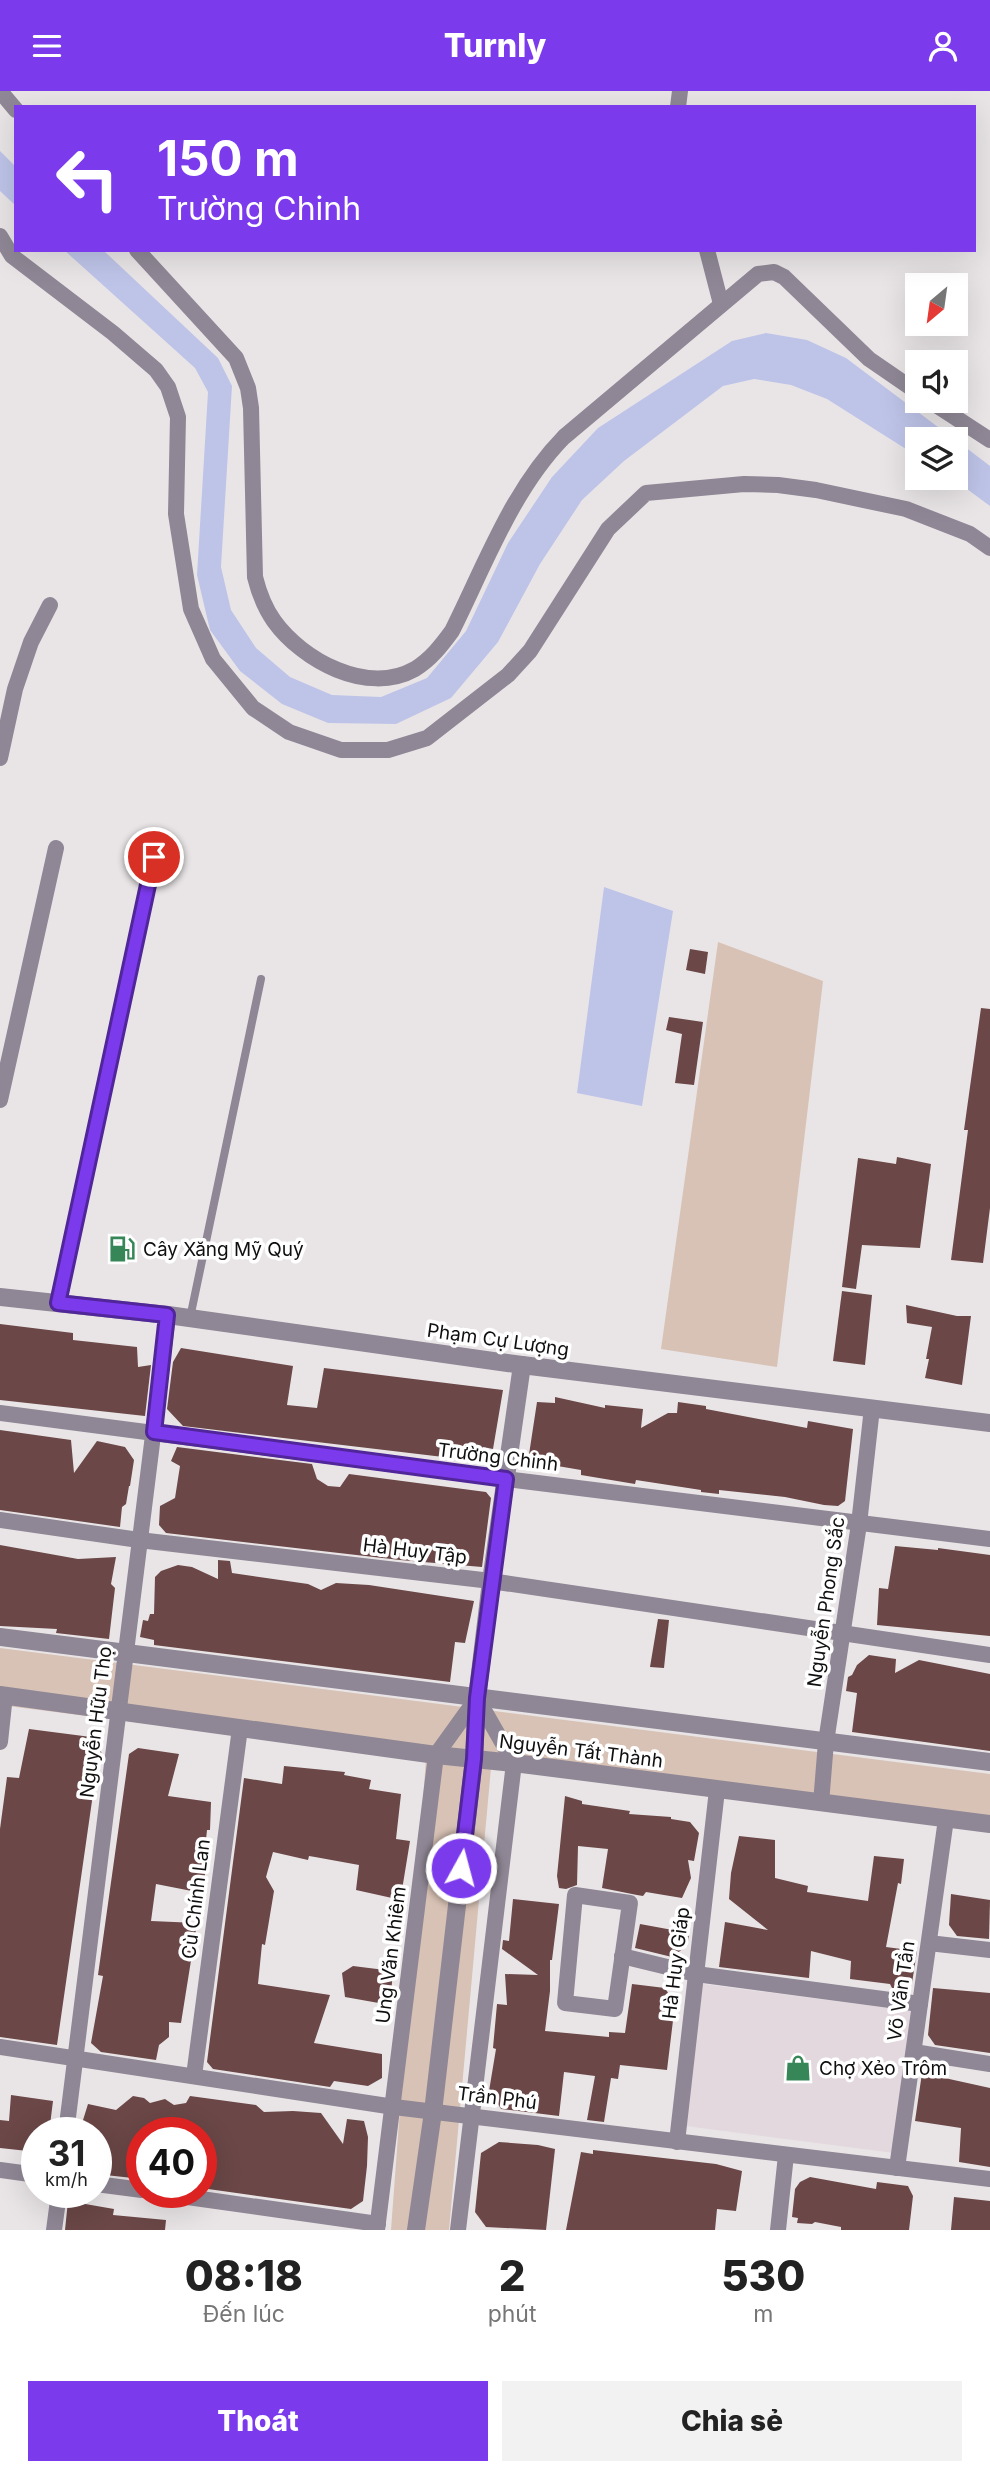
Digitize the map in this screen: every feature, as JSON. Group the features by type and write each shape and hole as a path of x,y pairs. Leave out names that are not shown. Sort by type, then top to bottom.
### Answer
{"street":[{"path":"0,91 14,108"},
{"path":"0,236 10,256 113,333 156,370 168,387 178,417 176,513 191,609 213,659 253,708 289,732 341,750 388,750 427,738 508,675 530,651 608,529 646,493 744,484 816,489 906,509 970,534 990,548"},
{"path":"139,252 236,358 242,370 251,408 255,577 259,596 274,621 299,647 321,662 355,676 396,676 413,670 438,650 452,631 518,498 548,454 564,437 758,274 765,271 774,272 784,277 869,359 905,384"},
{"path":"708,252 721,304"},
{"path":"948,413 990,440"},
{"path":"0,758 15,689 31,642 50,604"},
{"path":"0,1100 56,848"},
{"path":"58,1303 154,857"},
{"name":"Phạm Cự Lượng","path":"0,1297 167,1315 522,1365 990,1423"},
{"name":"Nguyễn Hữu Thọ","path":"68,2117 167,1315"},
{"name":"Ung Văn Khiêm","path":"416,2230 433,2112 474,1759 477,1698 491,1581 522,1365"},
{"name":"Nguyễn Phong Sắc","path":"821,1803 826,1742 844,1633 872,1408"},
{"name":"Trường Chinh","path":"0,1413 859,1524 990,1538"},
{"name":"Hà Huy Tập","path":"0,1520 139,1540 491,1581 990,1655"},
{"name":"Nguyễn Tất Thành","path":"0,1637 990,1762"},
{"path":"0,1742 3,1695"},
{"name":"Nguyễn Tất Thành","path":"3,1695 436,1755 990,1824"},
{"path":"457,2230 514,1763 477,1698"},
{"name":"Ung Văn Khiêm","path":"377,2227 436,1755 477,1698"},
{"name":"Cù Chính Lan","path":"194,2076 240,1728"},
{"name":"Hà Huy Giáp","path":"677,2142 717,1790"},
{"name":"Võ Văn Tần","path":"897,2168 946,1819"},
{"path":"575,1895 630,1903 622,1956 615,2009 565,2003 575,1895"},
{"path":"929,1943 990,1950"},
{"path":"622,1956 696,1974 920,2004"},
{"name":"Trần Phú","path":"0,2047 394,2107 990,2179"},
{"path":"914,2052 990,2064"},
{"path":"778,2230 786,2155"},
{"path":"0,2170 21,2173"},
{"path":"217,2202 377,2227"},
{"path":"54,2230 57,2208"}],"lane":[{"path":"190,1318 261,979"}],"shaded area":[{"path":"718,942 823,981 777,1367 661,1349"},
{"path":"0,1648 990,1774 990,1831 491,1768 449,2230 391,2230 426,1759 0,1705"},
{"name":"Chợ Xẻo Trôm","path":"703,1984 912,2011 894,2153 685,2126"}],"water":[{"path":"0,151 14,165 14,204 0,191"},
{"path":"66,252 105,252 218,358 232,386 221,567 231,610 256,648 290,677 332,695 381,697 427,678 466,631 508,543 552,477 598,428 732,341 766,333 807,340 846,358 905,402 905,413 919,413 938,427 905,427 905,448 827,399 791,385 754,379 723,386 624,461 582,500 540,564 498,642 451,698 396,724 328,723 282,704 240,671 210,630 197,575 208,392 195,368"},
{"path":"968,449 990,466 990,506 968,490"},
{"path":"604,887 673,911 642,1106 577,1093"}],"building":[{"path":"690,949 708,952 705,974 686,970"},
{"path":"981,1008 990,1009 990,1208 983,1263 951,1260 968,1130 964,1130"},
{"path":"669,1017 703,1022 694,1085 675,1083 682,1034 666,1030"},
{"path":"897,1157 931,1164 920,1248 862,1245 856,1289 842,1287 858,1158 896,1164"},
{"path":"842,1291 872,1295 865,1365 833,1361"},
{"path":"906,1305 957,1316 971,1316 962,1385 925,1378 932,1327 907,1323"},
{"path":"0,1324 73,1333 73,1340 137,1347 138,1367 151,1365 145,1416 0,1400"},
{"path":"181,1348 293,1366 287,1405 317,1408 324,1368 503,1390 493,1449 483,1447 477,1461 183,1426 167,1409 173,1362"},
{"path":"555,1397 605,1408 605,1405 643,1409 641,1428 668,1413 677,1413 678,1402 807,1428 808,1421 853,1429 845,1501 838,1506 824,1505 785,1497 719,1490 719,1494 701,1492 636,1480 635,1484 581,1475 581,1470 528,1461 537,1402 555,1403"},
{"path":"0,1430 71,1440 74,1473 97,1441 125,1447 134,1460 126,1504 122,1507 120,1527 0,1510"},
{"path":"177,1447 312,1464 317,1479 328,1486 340,1487 349,1474 486,1492 491,1498 482,1567 166,1533 159,1525 160,1506 175,1498 180,1466 171,1461"},
{"path":"0,1545 78,1559 116,1557 111,1584 115,1588 109,1639 56,1633 57,1629 0,1626"},
{"path":"895,1546 990,1555 990,1636 877,1625 879,1588 888,1589"},
{"path":"218,1560 230,1561 232,1573 308,1584 321,1590 336,1583 369,1585 474,1601 465,1643 455,1642 450,1682 154,1645 154,1640 140,1637 143,1620 148,1621 150,1614 154,1614 155,1577 161,1571 178,1565 192,1567 218,1579"},
{"path":"658,1619 669,1620 664,1668 650,1667"},
{"path":"869,1655 896,1659 895,1673 919,1660 990,1674 990,1751 852,1732 857,1693 846,1691 848,1677"},
{"path":"29,1729 91,1737 103,1755 95,1780 57,2045 0,2037 0,1829 7,1777 19,1778"},
{"path":"138,1748 179,1754 168,1796 211,1802 202,1893 156,1884 151,1921 197,1923 181,2023 169,2022 169,2037 159,2045 156,2060 101,2052 91,2043 103,1976 98,1975 129,1754"},
{"path":"284,1766 345,1772 344,1775 371,1780 369,1789 401,1794 396,1839 410,1841 402,1890 392,1898 356,1890 359,1865 309,1856 308,1860 273,1852 266,1877 274,1891 265,1945 262,1944 258,1984 330,1995 314,2043 382,2054 382,2078 368,2086 334,2081 330,2087 213,2069 207,2062 244,1778 282,1784"},
{"path":"565,1796 582,1801 582,1804 630,1811 629,1814 671,1817 690,1822 699,1833 694,1861 688,1860 691,1878 682,1898 646,1892 643,1896 602,1888 608,1849 578,1846 577,1885 566,1889 559,1888 557,1876"},
{"path":"739,1836 775,1840 775,1878 808,1886 807,1892 868,1901 874,1856 904,1859 886,1947 917,1951 912,1983 900,1991 892,1988 890,1984 850,1979 851,1961 811,1951 809,1978 719,1967 725,1922 768,1930 729,1899 731,1873"},
{"path":"951,1894 990,1900 989,1939 957,1936 949,1925"},
{"path":"513,1899 559,1904 550,1960 550,1991 545,2031 609,2037 609,2032 625,2033 632,1984 665,1988 675,2004 667,2070 620,2065 618,2079 611,2078 604,2122 587,2120 595,2076 564,2072 559,2116 501,2109 495,2099 488,2097 496,2049 493,2048 497,2004 507,2005 505,1974 538,1975 502,1949 503,1940 509,1941"},
{"path":"640,1924 689,1933 688,1945 672,1957 635,1948"},
{"path":"353,1966 393,1971 390,2005 345,1997 342,1973"},
{"path":"933,1988 990,1993 990,2053 935,2045 928,2035"},
{"path":"922,2073 990,2088 990,2167 959,2162 961,2128 915,2121"},
{"path":"11,2095 53,2101 51,2117 21,2117 21,2150 0,2148 0,2120 9,2121"},
{"path":"133,2096 144,2098 150,2103 165,2099 174,2105 186,2103 190,2096 256,2105 264,2112 321,2113 343,2144 347,2119 364,2121 368,2137 363,2201 351,2209 217,2190 217,2117 126,2117 126,2177 112,2176 112,2117 84,2117 88,2104 116,2110"},
{"path":"499,2142 555,2149 546,2230 486,2227 475,2212 481,2153"},
{"path":"593,2150 716,2164 742,2171 736,2211 717,2209 715,2230 566,2230 581,2152 593,2154"},
{"path":"810,2177 876,2189 877,2182 908,2186 913,2196 909,2230 841,2230 841,2227 815,2222 797,2223 798,2218 792,2217 795,2189 800,2182"},
{"path":"954,2197 990,2201 990,2230 951,2230"},
{"path":"67,2208 108,2208 114,2209 113,2215 166,2220 165,2230 65,2230"}],"place":[{"name":"Cây Xăng Mỹ Quý","path":"122,1249"},
{"name":"Chợ Xẻo Trôm","path":"798,2068"}],"route":[{"path":"154,857 58,1303 167,1315 154,1432 506,1479 477,1698 474,1759 461,1868"}]}
